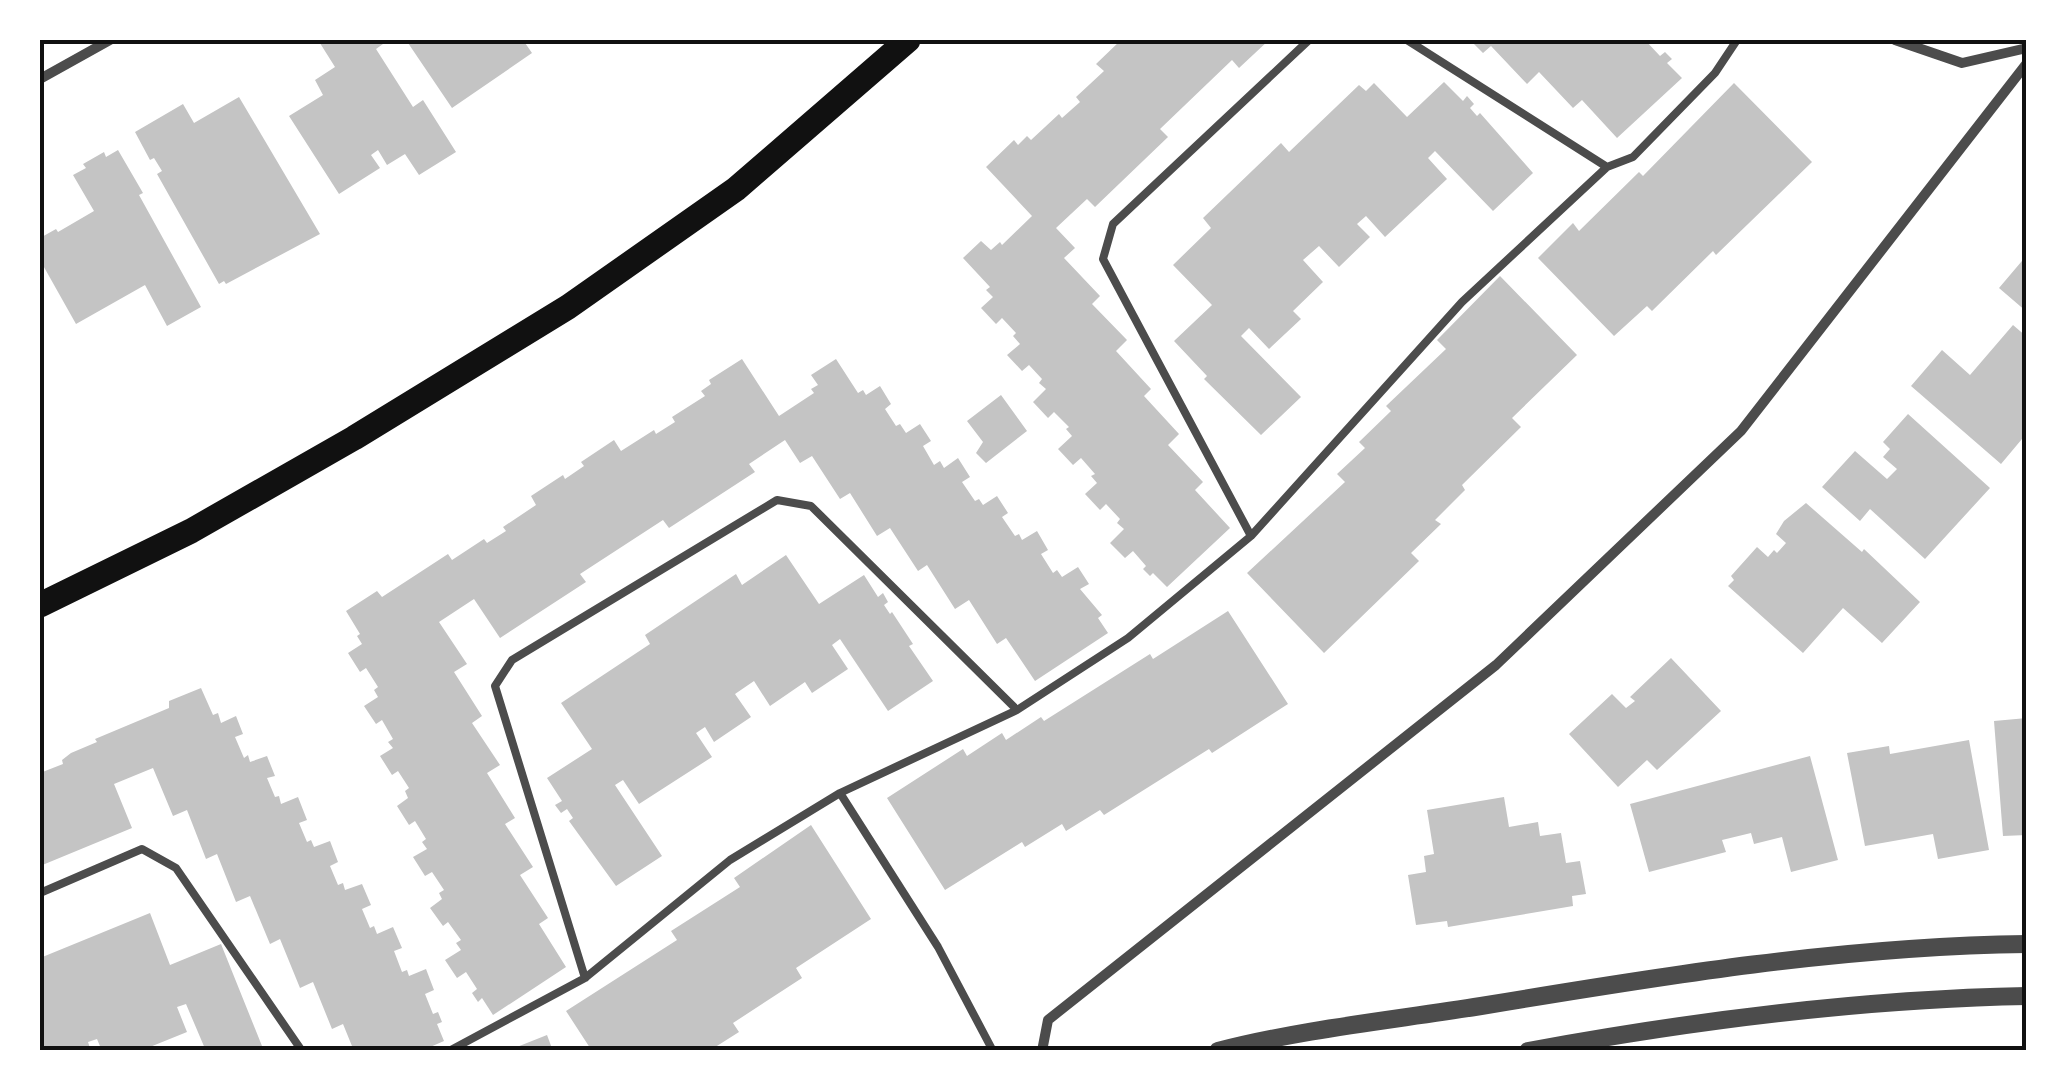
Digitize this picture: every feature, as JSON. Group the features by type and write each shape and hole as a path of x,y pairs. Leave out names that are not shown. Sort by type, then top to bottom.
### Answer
{"main road":[{"path":"40,606 190,531 354,438 568,307 736,189 908,40"}],"street":[{"path":"40,79 110,40"},
{"path":"1895,40 1962,63 2027,48"},
{"path":"1042,1051 1048,1020 1496,664 1741,431 2027,63"},
{"path":"1218,1051 1619,983 1809,959 2027,944"},
{"path":"1528,1051 1628,1032 1816,1010 2027,996"}],"lane":[{"path":"1251,536 1103,259 1113,224 1309,40"},
{"path":"1407,40 1607,166"},
{"path":"448,1051 586,978 730,860 840,793 1016,710 1128,638 1251,536 1462,302 1607,166 1633,158 1716,73 1737,40"},
{"path":"586,978 494,686 512,660 777,500 812,506 1016,710"},
{"path":"840,793 938,948 993,1051"},
{"path":"40,893 142,849 176,868 302,1051"}],"building":[{"path":"318,40 381,40 383,44 376,49 413,107 423,100 456,152 419,175 405,154 387,165 378,150 371,155 380,168 339,194 289,116 323,95 315,80 335,67"},
{"path":"406,40 523,40 532,53 452,108"},
{"path":"1121,40 1269,40 1239,68 1232,60 1160,129 1168,137 1095,207 1087,199 1056,228 1075,248 1064,258 1100,296 1092,304 1127,340 1116,351 1151,389 1144,396 1179,434 1168,445 1203,482 1195,490 1230,528 1167,587 1143,569 1146,566 1133,551 1125,558 1110,543 1124,529 1117,523 1120,519 1106,504 1100,510 1085,494 1097,483 1091,476 1095,474 1081,458 1073,465 1058,449 1072,436 1066,429 1069,427 1054,412 1048,418 1033,402 1046,389 1039,383 1042,379 1029,365 1022,371 1007,355 1020,344 1013,336 1016,333 1002,318 996,324 981,308 993,297 986,290 990,287 963,258 981,241 991,250 1000,242 1002,245 1032,216 986,167 1014,140 1018,145 1027,136 1031,140 1059,114 1062,118 1080,102 1076,97 1104,71 1096,64"},
{"path":"1470,40 1645,40 1660,56 1665,52 1672,59 1667,63 1682,78 1617,138 1582,100 1573,108 1539,72 1527,84 1491,46 1483,53"},
{"path":"1444,82 1463,101 1467,96 1474,104 1470,108 1477,116 1480,113 1533,173 1493,211 1435,151 1428,158 1447,179 1385,237 1366,216 1357,224 1370,237 1339,267 1319,246 1303,260 1323,282 1293,311 1301,319 1269,349 1249,328 1241,336 1301,397 1261,435 1204,379 1207,376 1174,341 1212,305 1173,265 1211,228 1203,218 1281,143 1289,152 1359,85 1366,91 1374,83 1407,117"},
{"path":"1734,83 1812,162 1716,255 1713,251 1652,311 1647,306 1614,336 1538,258 1573,223 1579,231 1639,172 1643,176"},
{"path":"239,97 320,234 226,284 219,284 157,174 162,171 154,158 150,160 135,132 183,104 194,123"},
{"path":"118,150 201,307 167,326 145,285 76,324 40,260 40,238 94,211 73,175 104,152 106,157"},
{"path":"2027,255 2027,312 1999,288"},
{"path":"1500,276 1577,355 1512,418 1521,427 1462,485 1465,490 1435,520 1441,524 1411,553 1419,561 1324,653 1247,573 1345,482 1337,474 1365,448 1359,442 1391,411 1386,406 1446,349 1437,340"},
{"path":"2013,325 2027,337 2027,433 2001,464 1911,386 1942,350 1970,375"},
{"path":"742,359 779,416 814,393 811,389 818,385 811,375 836,359 858,393 863,390 866,395 880,386 891,404 885,409 896,426 900,424 906,433 920,424 931,441 923,446 934,465 940,461 944,468 958,458 970,477 962,482 975,501 979,499 983,505 997,496 1008,513 1002,517 1022,540 1037,531 1048,550 1041,554 1053,573 1057,570 1062,577 1078,567 1089,584 1080,589 1102,615 1098,618 1108,633 1035,681 1006,638 997,644 969,600 955,609 927,565 918,571 890,528 877,536 850,493 840,499 812,456 800,463 785,440 749,464 755,472 669,528 663,520 580,574 586,582 500,638 474,599 439,622 467,664 454,672 482,716 472,723 500,765 487,773 515,818 505,824 533,867 520,875 548,918 539,924 566,967 493,1015 482,998 478,1002 472,993 477,989 466,972 457,978 445,960 461,950 456,943 461,940 448,922 443,926 430,908 442,899 439,893 444,890 432,872 425,876 413,857 427,849 422,842 426,839 415,821 409,825 397,806 408,798 405,791 409,788 398,771 392,775 380,756 393,748 388,742 393,739 382,720 376,724 364,706 378,697 374,690 378,687 366,668 360,672 348,653 362,644 346,611 377,591 382,597 448,554 452,560 484,539 487,543 506,531 503,527 536,505 531,496 563,475 565,479 584,466 581,462 614,440 621,451 675,422 672,417 705,396 701,391 711,384 709,380"},
{"path":"1001,395 1027,431 986,463 976,453 983,442 967,421"},
{"path":"1908,414 1990,488 1925,559 1870,509 1860,521 1822,487 1855,451 1887,479 1897,469 1883,457 1890,449 1883,442"},
{"path":"1806,503 1862,552 1864,549 1920,602 1882,643 1843,608 1803,653 1728,586 1734,580 1731,576 1757,547 1768,557 1774,550 1777,553 1786,543 1776,534 1784,521"},
{"path":"786,555 819,604 864,575 878,597 883,593 888,602 884,605 913,644 909,646 933,681 888,711 840,639 832,645 848,669 812,693 805,682 770,706 754,681 735,694 751,717 714,742 705,727 696,733 712,757 639,804 623,780 615,785 662,856 616,886 569,821 573,818 567,809 561,813 555,805 562,801 547,778 592,749 561,703 650,644 645,635 736,574 742,585"},
{"path":"1228,611 1288,704 1104,815 1100,810 1066,831 1062,824 1025,847 1022,842 945,890 887,798 963,749 967,756 1002,733 1006,740 1041,717 1044,721 1150,654 1153,659"},
{"path":"1671,658 1721,711 1657,770 1647,760 1618,787 1569,734 1612,694 1626,708 1635,701 1630,697"},
{"path":"201,688 221,723 236,716 243,734 235,737 244,758 248,755 250,762 267,756 275,776 267,778 281,804 298,797 307,820 299,823 307,842 311,840 314,847 330,841 338,862 330,866 338,885 343,883 345,890 362,884 371,905 362,909 370,928 374,926 377,934 393,927 402,948 394,951 402,972 407,970 409,976 426,969 434,990 425,994 433,1014 438,1012 442,1022 437,1024 444,1041 421,1051 354,1051 343,1024 332,1029 313,982 300,988 280,939 270,944 250,896 236,902 217,854 206,859 187,810 173,816 153,768 114,784 132,828 40,866 40,773 63,764 62,760 97,742 95,739 169,708 169,701"},
{"path":"2027,718 2027,835 2003,836 1994,721"},
{"path":"1969,740 1989,850 1938,859 1933,834 1865,846 1847,753 1889,746 1890,754"},
{"path":"1810,756 1838,860 1791,872 1782,837 1754,844 1751,833 1722,840 1726,852 1649,872 1630,804"},
{"path":"1504,797 1509,827 1538,822 1540,836 1561,833 1566,863 1580,861 1586,894 1572,896 1573,906 1448,927 1447,921 1416,925 1408,875 1426,872 1424,856 1434,854 1427,810"},
{"path":"811,825 871,919 796,968 802,978 733,1023 739,1032 709,1051 592,1051 566,1011 677,940 671,931 740,887 734,878"},
{"path":"150,913 170,965 221,944 264,1051 206,1051 186,1004 177,1007 187,1032 140,1051 102,1051 97,1039 88,1042 91,1051 40,1051 40,958"},
{"path":"547,1035 553,1051 507,1051"}]}
